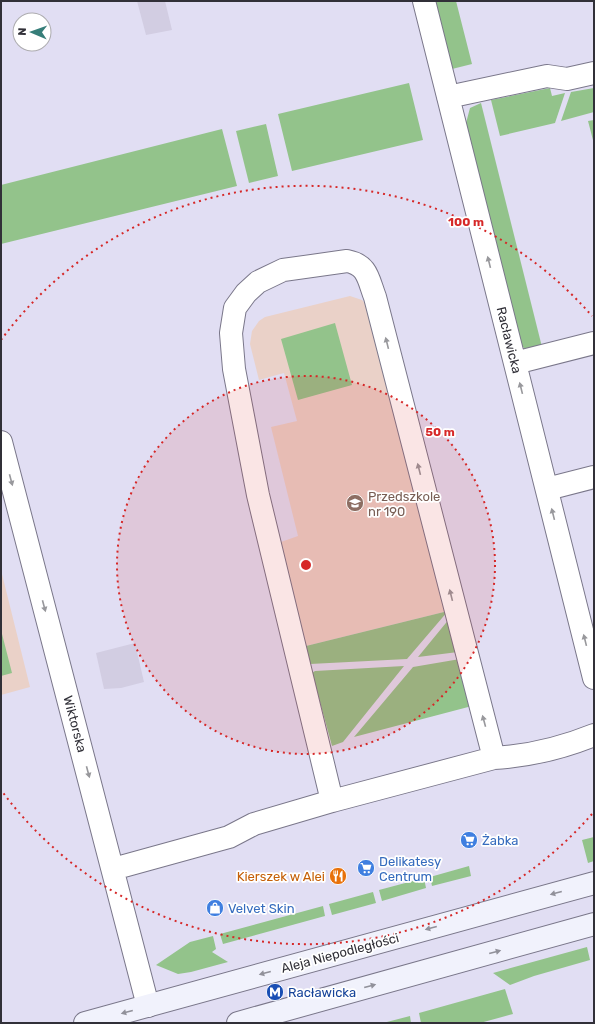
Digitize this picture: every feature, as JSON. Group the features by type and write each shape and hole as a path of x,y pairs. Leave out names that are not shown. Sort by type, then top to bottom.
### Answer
{"main road":[{"name":"Aleja Niepodległości","path":"85,1023 594,883"},
{"path":"238,1023 594,924"}],"street":[{"name":"Racławicka","path":"424,1 594,678"},
{"path":"448,97 547,76 567,79 594,73"},
{"path":"332,801 258,495 232,348 231,333 235,308 246,293 258,282 284,270 347,261 355,262 363,267 367,276 375,297 494,758"},
{"path":"515,363 594,343"},
{"name":"Wiktorska","path":"1,442 148,1006"},
{"path":"546,489 594,477"},
{"path":"113,869 229,837 254,824 332,801 494,758 520,757 579,741 594,735"}],"shaded area":[{"path":"137,1 165,1 172,30 146,35"},
{"name":"Przedszkole nr 190","path":"350,296 362,300 372,311 448,611 306,646 281,542 298,536 271,427 297,421 284,373 259,380 250,344 252,331 259,321 265,317"},
{"path":"1,570 30,687 1,695"},
{"path":"135,643 144,682 121,688 104,689 96,653"}],"green space":[{"path":"434,1 456,1 472,64 452,69"},
{"path":"409,83 423,140 292,171 278,114"},
{"path":"550,88 552,96 565,93 555,123 500,136 491,100"},
{"path":"594,88 594,112 561,121 571,92"},
{"path":"481,103 542,347 526,350 522,346 466,123 470,108"},
{"path":"594,120 594,144 588,121"},
{"path":"266,124 278,176 249,183 236,131"},
{"path":"222,129 237,186 1,244 1,185"},
{"path":"335,323 352,385 298,400 281,339"},
{"path":"448,611 407,659 310,664 306,646"},
{"path":"450,618 458,652 418,657"},
{"path":"1,630 12,673 1,676"},
{"path":"460,659 472,706 354,737 413,667"},
{"path":"404,666 343,742 332,746 312,673 315,671"},
{"path":"594,837 594,861 588,863 582,840"},
{"path":"469,866 471,876 432,886 430,877"},
{"path":"424,878 426,888 382,901 379,890"},
{"path":"373,892 376,903 332,915 329,904"},
{"path":"323,906 325,916 223,944 220,934"},
{"path":"213,936 216,949 212,952 228,962 178,974 156,965 190,942"},
{"path":"587,947 590,960 534,976 510,985 493,973"},
{"path":"505,989 513,1014 480,1023 421,1023 419,1013"},
{"path":"410,1016 411,1023 383,1023"}],"place":[{"name":"Przedszkole nr 190","path":"355,503"},
{"name":"Żabka","path":"469,840"},
{"name":"Delikatesy Centrum","path":"366,868"},
{"name":"Kierszek w Alei","path":"338,876"},
{"name":"Velvet Skin","path":"215,908"},
{"name":"Racławicka","path":"275,992"}]}
